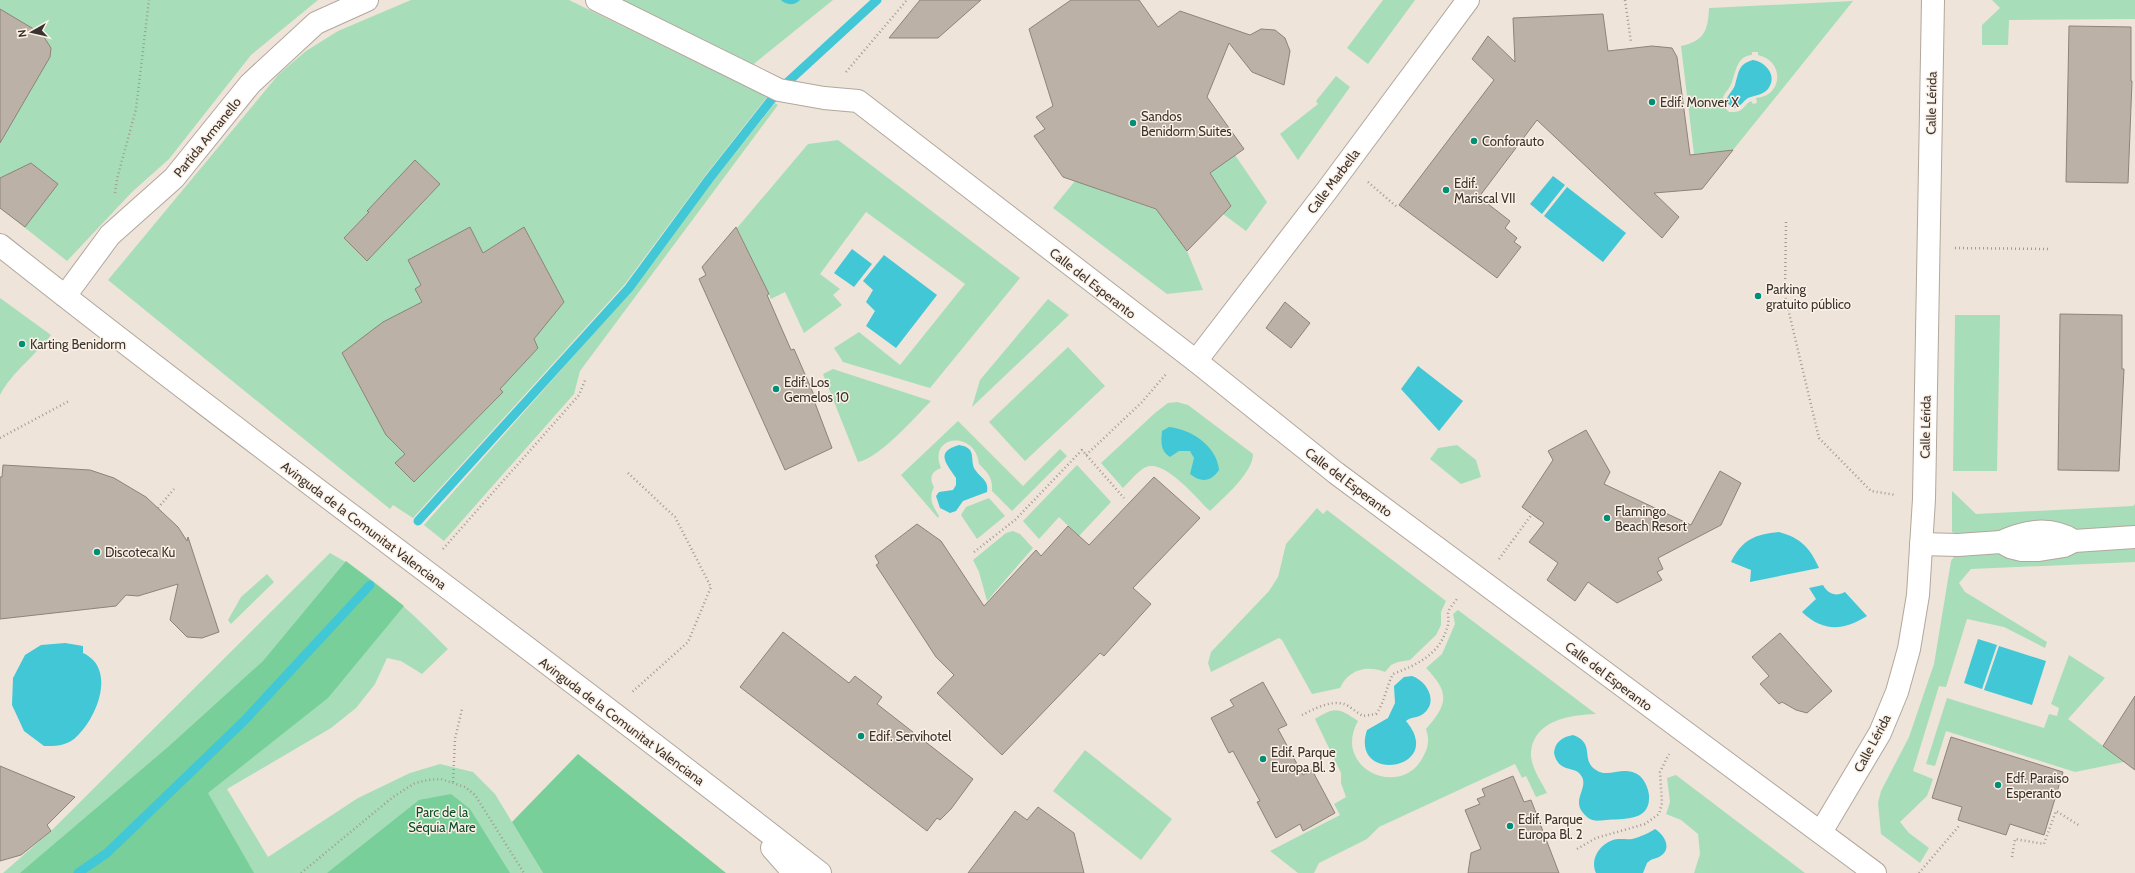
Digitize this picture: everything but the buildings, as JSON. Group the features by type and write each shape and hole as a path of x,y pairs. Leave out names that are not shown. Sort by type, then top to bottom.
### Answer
{"street":[{"name":"Partida Armanello","path":"65,296 110,235 174,178 250,84 316,23 367,0"},
{"name":"Calle del Esperanto","path":"597,0 779,90 824,98 858,101 1190,357 1336,472 1682,731 1875,873"},
{"name":"Calle Marbella","path":"1190,357 1346,164 1468,0"},
{"name":"Calle Lérida","path":"1821,832 1880,733 1897,692 1909,649 1918,595 1924,499 1933,0"},
{"name":"Avinguda de la Comunitat Valenciana","path":"0,245 425,572 730,802 820,873"},
{"path":"1921,544 1958,545 2000,542 2010,547 2022,550 2039,550 2064,546 2074,541 2135,537"},
{"name":"Avinguda de la Comunitat Valenciana","path":"730,802 794,873"}],"path":[{"path":"110,235 117,179 136,109 149,0"},
{"path":"824,98 907,0"},
{"path":"1625,0 1630,42"},
{"path":"1346,164 1397,207"},
{"path":"1786,222 1785,296 1819,438 1871,491 1924,499"},
{"path":"1928,248 2050,249"},
{"path":"1086,455 1190,357"},
{"path":"444,548 579,395 586,378"},
{"path":"0,438 69,402"},
{"path":"974,552 1015,520 1082,450 1124,498"},
{"path":"610,712 688,642 711,587 675,516 628,473"},
{"path":"158,508 174,488"},
{"path":"1302,715 1320,706 1337,704 1344,704 1363,716 1376,714 1383,705 1386,687 1393,674 1416,665 1428,657 1440,644 1448,625 1448,611 1478,579 1532,514"},
{"path":"453,782 455,739 462,709"},
{"path":"1577,849 1596,838 1645,824 1659,814 1662,802 1660,772 1682,731"},
{"path":"301,873 403,789 428,780 453,782 465,787 475,795 524,873"},
{"path":"2012,857 2015,839 2044,844 2056,811 2080,826"},
{"path":"1919,873 1958,826"}],"green space":[{"path":"0,0 318,0 251,55 169,159 132,192 67,261 0,208"},
{"path":"411,0 569,0 767,97 705,176 625,284 413,518 393,505 390,509 108,280 279,74 306,51 338,31"},
{"path":"617,0 833,0 750,67"},
{"path":"1383,0 1415,0 1368,64 1347,48"},
{"path":"1992,0 2135,0 2135,19 2009,20 2008,45 1982,45 1982,25 2000,8"},
{"path":"1853,1 1733,150 1694,154 1681,46 1695,41 1703,34 1706,29 1709,8","holes":["1752,52 1758,52 1758,55 1767,58 1773,64 1776,71 1776,85 1772,91 1765,96 1756,98 1757,103 1753,104 1751,101 1743,109 1729,112 1723,103 1723,99 1732,82 1736,69 1743,58 1752,55"]},
{"path":"1336,76 1350,87 1298,160 1280,134 1318,104 1316,101"},
{"path":"775,103 778,105 580,371 574,394 444,541 424,525 632,290 712,182"},
{"path":"838,140 1020,278 930,388 843,362 834,348 859,332 900,365 965,284 866,212 820,274 840,289 833,295 842,305 804,333 785,292 771,299 737,228 808,144"},
{"path":"1235,155 1267,202 1246,231 1223,214 1231,206 1210,173"},
{"path":"1075,181 1157,210 1187,251 1203,290 1167,294 1053,208"},
{"name":"Karting Benidorm","path":"0,298 51,335 17,371 0,395"},
{"path":"1048,299 1069,315 972,407 980,380"},
{"path":"1955,315 2000,315 1997,471 1953,471"},
{"path":"1068,347 1105,386 1025,461 989,422"},
{"path":"833,369 931,401 887,445 867,459 858,462 823,374"},
{"path":"1177,402 1188,405 1253,454 1252,461 1243,477 1210,511 1179,480 1160,468 1152,466 1144,468 1123,488 1101,463 1155,413 1168,403"},
{"path":"958,421 1023,486 1060,449 1067,456 1012,511 992,491 992,483 989,476 979,464 976,453 970,446 962,441 954,440 946,443 941,448 938,457 941,468 933,473 931,478 934,487 931,499 939,516 938,518 901,475"},
{"path":"1457,445 1476,460 1481,477 1461,484 1430,459 1438,448"},
{"path":"1077,465 1111,502 1079,536 1059,517 1039,539 1023,521"},
{"path":"1952,491 1976,514 2133,506 2135,504 2135,531 2096,532 2085,529 1958,535 1952,532"},
{"path":"989,498 1005,516 977,539 961,515 966,507"},
{"path":"1317,508 1323,514 1327,510 1446,601 1441,612 1441,625 1436,635 1410,660 1391,665 1385,672 1372,669 1359,670 1348,676 1340,688 1312,694 1282,640 1279,638 1211,672 1208,663 1211,652 1269,591 1278,577 1286,544"},
{"path":"1013,531 1020,534 1033,548 987,601 979,572 973,560 1006,533"},
{"path":"2135,544 2135,562 1971,569 1959,583 1965,592 2047,642 2045,648 2004,627 1967,619 1946,687 1939,686 1913,771 1933,779 1927,796 1900,822 1909,833 1929,848 1920,863 1881,834 1878,803 1881,791 1909,737 1934,664 1951,561 1956,554"},
{"name":"Parc de la Séquia Mare","path":"330,553 378,584 421,622 448,649 422,674 401,661 387,658 375,684 356,708 331,728 227,789 268,857 358,798 410,773 440,764 473,772 495,794 543,873 3,873 51,831"},
{"path":"346,561 404,606 328,698 208,793 254,873 20,873 168,747 263,661"},
{"path":"267,574 274,582 231,624 228,620 241,597"},
{"path":"1458,610 1596,714 1575,716 1555,721 1546,726 1534,741 1531,752 1532,763 1547,793 1536,797 1526,776 1522,778 1515,764 1379,827 1367,839 1319,863 1314,873 1298,873 1270,851 1340,815 1334,804 1346,797 1341,783 1341,773 1315,719 1327,712 1337,710 1346,713 1358,721 1352,738 1354,753 1361,765 1373,773 1387,777 1401,776 1414,769 1426,752 1428,736 1426,729 1439,712 1443,698 1439,684 1426,668 1442,654 1455,624 1453,614"},
{"path":"2069,655 2105,678 2068,719 2124,762 2075,772 1946,731 1935,766 1926,764 1947,698 2044,728 2049,714 2057,716 2059,708 2051,704"},
{"path":"1085,750 1172,819 1141,860 1053,791"},
{"path":"578,754 726,873 543,873 512,822"},
{"path":"1676,775 1805,873 1694,873 1700,854 1698,834 1681,820 1666,814 1670,802 1667,778"},
{"name":"Parc de la Séquia Mare","path":"451,794 470,809 510,873 327,873 419,800"}],"water":[{"path":"781,0 800,0 790,4"},
{"path":"1753,60 1758,61 1769,70 1772,79 1771,84 1764,93 1748,98 1740,105 1733,108 1726,102 1734,87 1738,72 1744,64"},
{"path":"1553,176 1565,185 1542,214 1530,204"},
{"path":"1567,187 1626,233 1603,262 1544,216"},
{"path":"852,249 872,264 854,287 834,273"},
{"path":"884,255 937,295 896,348 866,326 875,311 866,302 873,290 863,281"},
{"path":"1418,366 1463,401 1439,431 1401,389"},
{"path":"1169,427 1186,431 1202,440 1208,446 1217,461 1219,470 1213,477 1202,480 1190,474 1194,458 1190,451 1179,451 1170,457 1164,452 1161,442 1162,431"},
{"path":"959,445 969,449 971,452 974,467 986,483 987,492 963,501 956,511 950,513 940,508 936,496 939,492 953,490 956,485 956,478 946,463 945,455 951,448"},
{"path":"1779,532 1793,537 1804,545 1812,555 1819,568 1750,582 1751,570 1731,562 1735,554 1745,543 1756,537 1763,534"},
{"path":"1823,585 1827,591 1832,594 1842,594 1845,592 1867,616 1850,625 1841,627 1825,626 1810,619 1802,612 1816,599 1809,588"},
{"path":"1978,639 1997,645 1982,689 1964,683"},
{"path":"65,643 83,646 83,653 94,661 99,671 101,682 100,695 90,720 74,739 56,746 44,746 24,731 12,705 13,678 25,655 41,645"},
{"path":"1999,646 2046,661 2032,705 1984,690"},
{"path":"1412,676 1422,682 1431,698 1428,709 1423,714 1406,721 1415,738 1415,751 1407,760 1395,764 1382,764 1371,759 1365,747 1367,730 1388,718 1395,703 1394,686 1404,677"},
{"path":"1573,735 1580,738 1584,742 1591,766 1596,770 1606,773 1628,771 1640,776 1646,785 1649,795 1646,810 1635,817 1599,821 1591,820 1584,814 1580,809 1579,804 1583,786 1582,777 1576,771 1563,767 1556,760 1554,753 1556,746 1560,741"},
{"path":"1655,829 1662,835 1666,843 1666,851 1659,857 1647,863 1643,873 1596,873 1594,868 1595,858 1600,849 1608,842 1615,839 1635,838"}],"waterway":[{"path":"418,521 629,288 709,179 779,90 877,0"},
{"path":"78,873 107,853 244,721 370,585"}],"place":[{"name":"Edif. Monver X","path":"1652,102"},
{"name":"Sandos Benidorm Suites","path":"1133,123"},
{"name":"Conforauto","path":"1474,141"},
{"name":"Edif. Mariscal VII","path":"1446,190"},
{"name":"Parking gratuito público","path":"1758,296"},
{"name":"Karting Benidorm","path":"22,344"},
{"name":"Edif. Los Gemelos 10","path":"776,389"},
{"name":"Flamingo Beach Resort","path":"1607,518"},
{"name":"Discoteca Ku","path":"97,552"},
{"name":"Edif. Servihotel","path":"861,736"},
{"name":"Edif. Parque Europa Bl. 3","path":"1263,759"},
{"name":"Edf. Paraiso Esperanto","path":"1998,785"},
{"name":"Edif. Parque Europa Bl. 2","path":"1510,826"}]}
